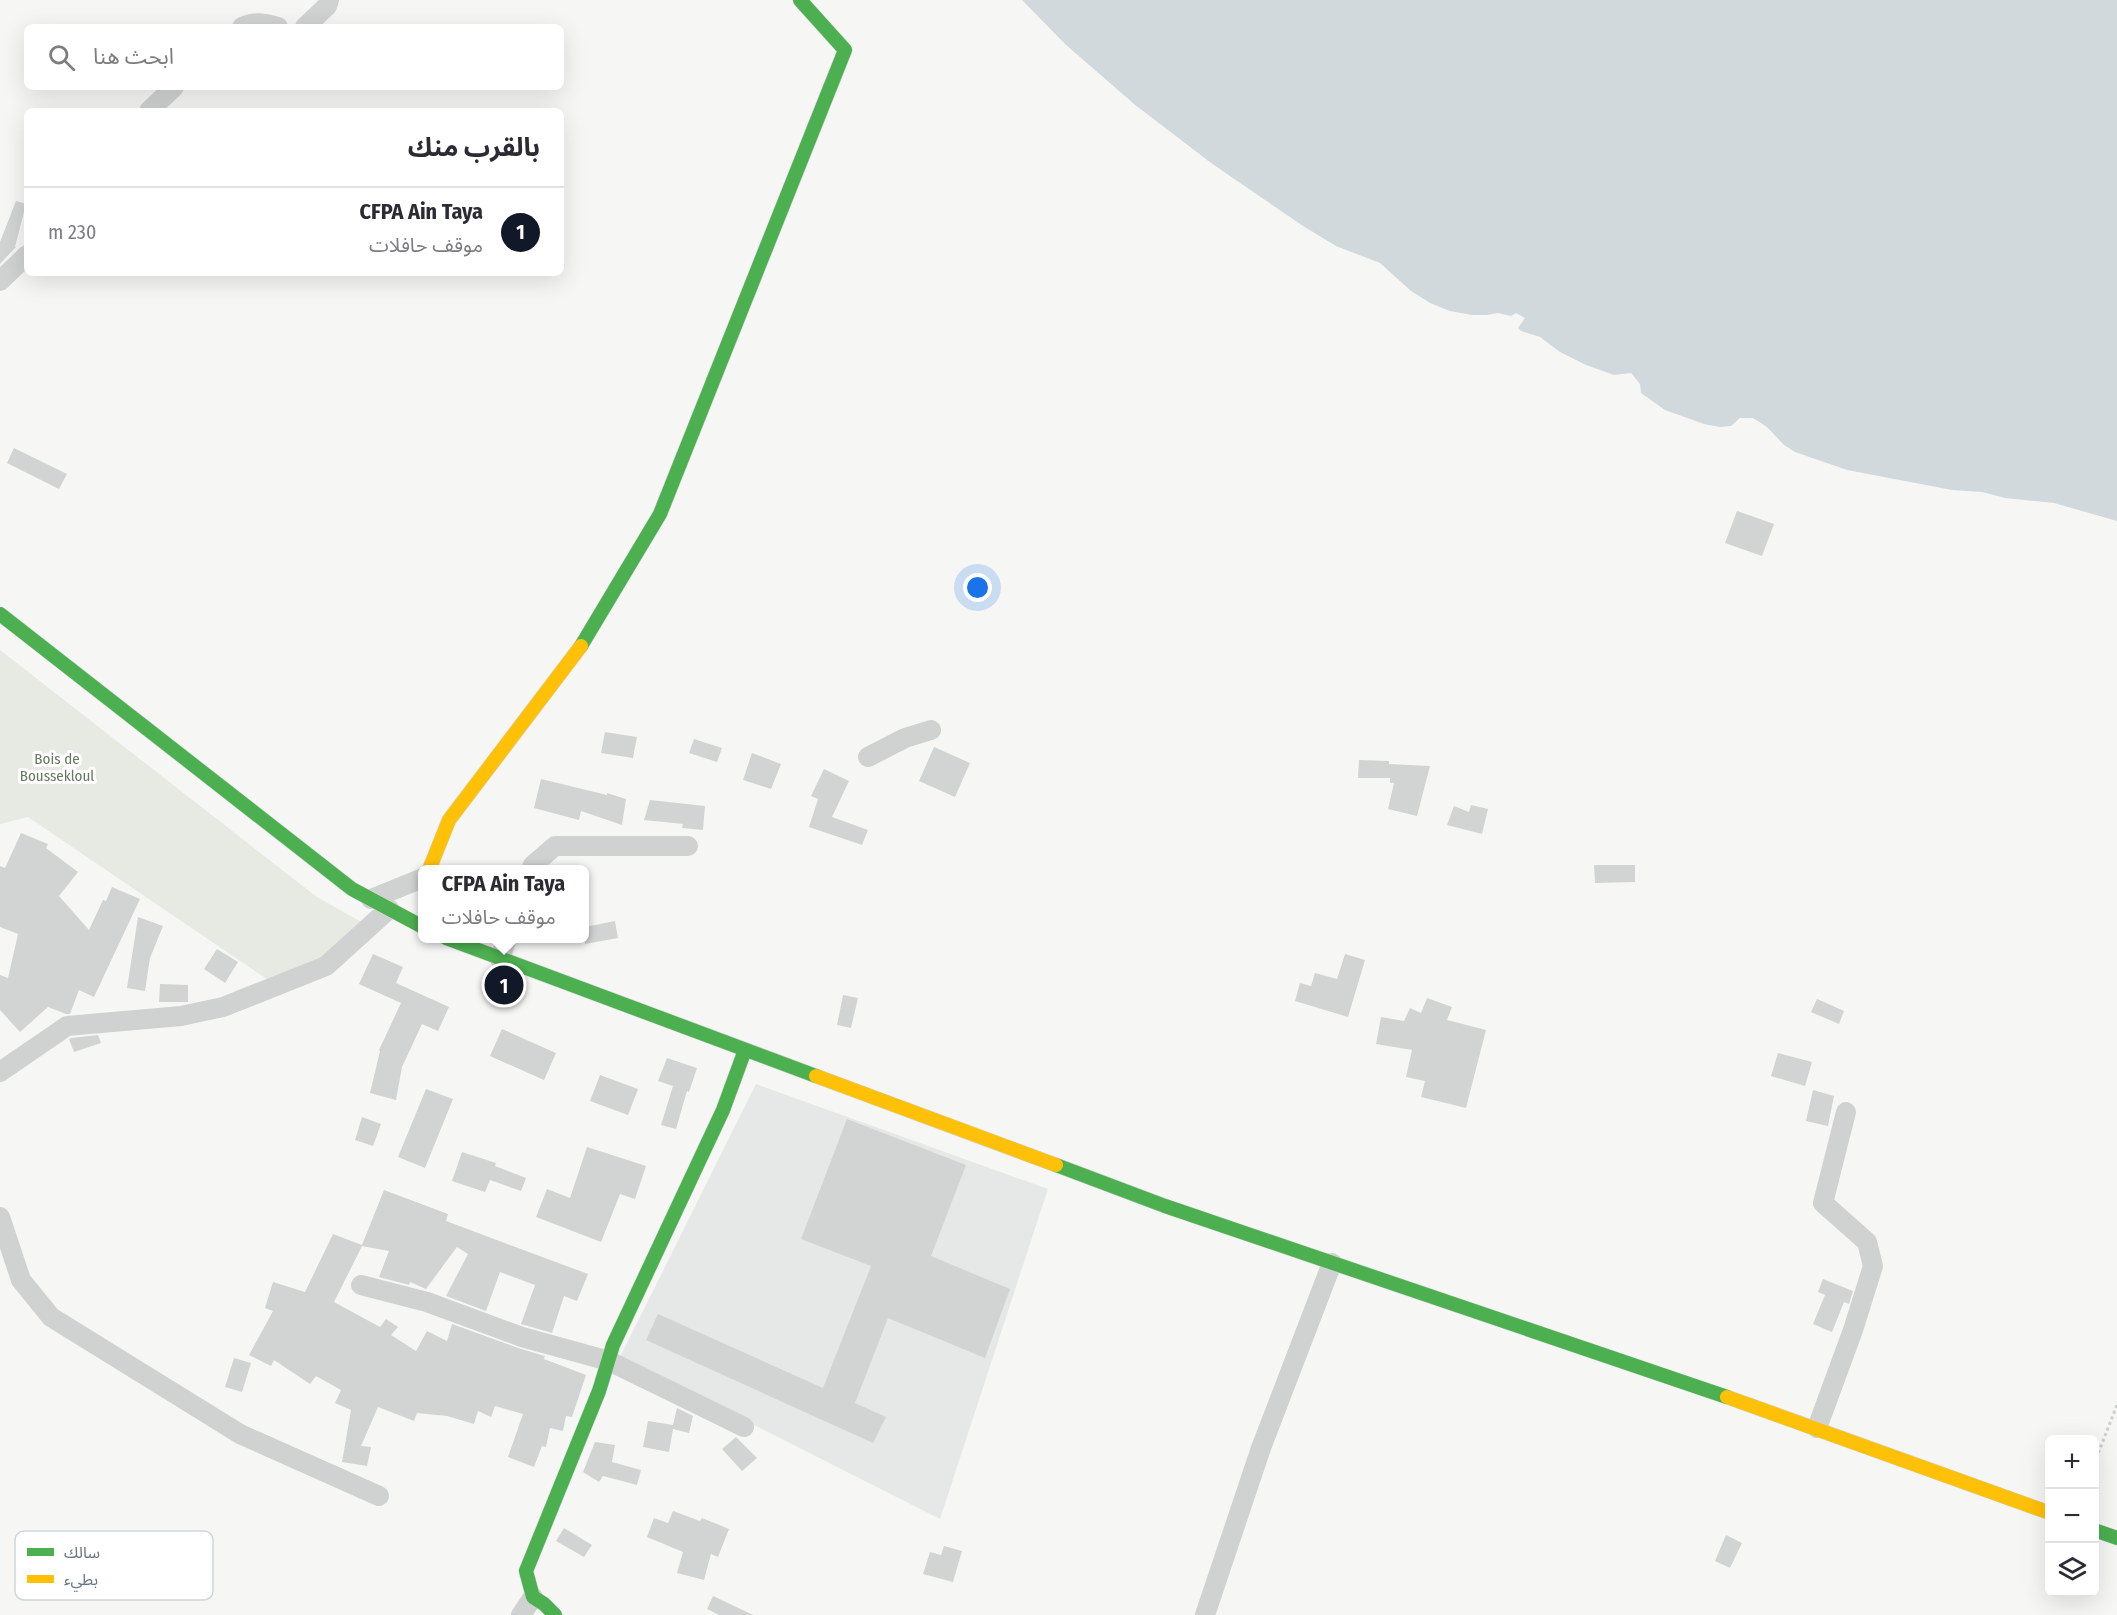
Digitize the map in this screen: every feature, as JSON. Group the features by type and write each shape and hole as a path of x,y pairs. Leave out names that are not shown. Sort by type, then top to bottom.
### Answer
{"main road":[{"path":"431,865 449,820 579,649 660,514 845,50 800,0"},
{"path":"0,614 81,680 352,889 418,924"},
{"path":"457,943 1166,1206 1816,1428 2045,1512"},
{"path":"555,1615 544,1604 532,1597 526,1571 599,1391 613,1345 723,1110 746,1050"},
{"path":"2099,1532 2117,1538"}],"street":[{"path":"308,24 327,6 329,0"},
{"path":"249,24 262,22 268,24"},
{"path":"152,108 171,90"},
{"path":"0,281 24,258"},
{"path":"868,757 906,738 932,730"},
{"path":"533,865 555,846 688,846"},
{"path":"371,899 418,880"},
{"path":"0,1072 67,1026 181,1016 223,1007 326,966 389,909"},
{"path":"500,959 506,943"},
{"path":"1816,1428 1853,1330 1872,1266 1867,1242 1823,1203 1846,1112"},
{"path":"0,1217 21,1280 51,1317 240,1434 379,1496"},
{"path":"1205,1615 1261,1448 1332,1263"},
{"path":"361,1286 427,1302 522,1337 609,1361 744,1427"},
{"path":"520,1615 532,1597"}],"path":[{"path":"2099,1451 2117,1405"}],"shaded area":[{"path":"1022,0 2117,0 2117,521 2054,503 2005,498 1982,492 1952,490 1847,470 1795,452 1784,445 1767,427 1753,418 1740,418 1731,426 1720,427 1704,424 1665,410 1641,393 1640,384 1631,373 1614,375 1560,352 1540,337 1521,331 1518,328 1525,318 1516,313 1511,316 1498,313 1472,315 1450,311 1430,303 1411,291 1380,263 1336,246 1211,163 1134,104 1065,44"},
{"path":"756,1084 1048,1189 940,1519 620,1357"}],"green space":[{"name":"Bois de Boussekloul","path":"0,650 317,897 372,928 335,957 268,980 28,817 0,824"}],"building":[{"path":"16,201 24,203 16,247 0,264 0,242"},
{"path":"14,448 67,474 59,489 7,463"},
{"path":"1737,511 1774,524 1762,556 1725,543"},
{"path":"605,732 637,737 633,758 601,753"},
{"path":"694,739 722,748 717,762 689,753"},
{"path":"934,747 970,763 955,797 919,781"},
{"path":"752,753 781,764 771,789 743,780"},
{"path":"1359,760 1430,766 1417,816 1388,809 1394,783 1390,783 1390,778 1358,778"},
{"path":"824,769 849,781 832,817 868,830 862,845 809,827 818,799 811,796"},
{"path":"541,779 626,799 622,825 581,811 579,820 534,808"},
{"path":"650,800 705,806 703,830 682,828 683,824 644,820"},
{"path":"1471,805 1488,809 1482,834 1447,825 1454,806 1469,812"},
{"path":"21,833 48,844 46,848 78,872 59,896 89,930 103,900 106,901 112,887 140,899 94,997 79,990 70,1014 48,1007 20,1032 0,1010 0,975 8,978 18,934 0,927 0,866 5,868"},
{"path":"1594,865 1635,865 1635,882 1595,883"},
{"path":"138,917 163,926 150,958 145,991 127,988"},
{"path":"615,921 618,938 585,944 589,943 589,926"},
{"path":"217,949 238,962 225,983 204,969"},
{"path":"373,954 403,967 396,983 449,1007 438,1031 422,1024 402,1067 396,1100 370,1093 379,1050 401,1003 359,984"},
{"path":"1345,954 1365,960 1348,1017 1295,1001 1300,983 1311,986 1315,973 1337,979"},
{"path":"160,984 188,985 188,1002 159,1002"},
{"path":"843,995 858,998 851,1028 837,1025"},
{"path":"1427,998 1452,1007 1447,1020 1486,1030 1466,1108 1421,1097 1425,1081 1406,1077 1412,1050 1376,1044 1381,1017 1404,1021 1410,1008 1421,1013"},
{"path":"1817,999 1844,1011 1839,1024 1811,1012"},
{"path":"502,1029 556,1053 544,1080 490,1056"},
{"path":"98,1035 101,1043 74,1052 69,1039"},
{"path":"1778,1053 1812,1062 1805,1086 1771,1076"},
{"path":"667,1058 697,1068 689,1092 687,1091 676,1129 661,1125 673,1086 658,1081"},
{"path":"600,1075 638,1089 628,1115 590,1101"},
{"path":"426,1089 453,1099 425,1168 398,1157"},
{"path":"1813,1090 1834,1096 1828,1126 1806,1121"},
{"path":"362,1117 381,1124 373,1146 355,1140"},
{"path":"847,1119 966,1165 931,1256 1010,1289 985,1358 888,1318 855,1403 886,1417 873,1443 646,1340 658,1314 823,1388 871,1266 801,1239"},
{"path":"587,1147 646,1166 635,1199 620,1194 601,1242 536,1217 547,1189 570,1198"},
{"path":"462,1152 496,1163 495,1166 526,1178 521,1191 490,1180 485,1192 452,1181"},
{"path":"384,1190 448,1214 446,1221 588,1274 577,1301 564,1296 552,1333 521,1324 535,1285 500,1272 486,1311 446,1296 468,1254 457,1247 426,1289 410,1282 409,1285 379,1277 389,1251 362,1246 334,1302 380,1327 386,1319 398,1327 391,1335 416,1351 427,1331 447,1341 452,1324 545,1356 544,1359 586,1375 572,1417 566,1416 563,1431 550,1428 546,1447 542,1446 534,1467 508,1457 523,1414 495,1406 491,1417 478,1411 474,1424 447,1416 417,1413 414,1421 378,1407 361,1446 371,1447 367,1466 342,1462 351,1410 335,1403 341,1390 316,1376 310,1384 274,1360 271,1366 249,1355 273,1311 265,1308 273,1282 305,1292 333,1234 362,1245"},
{"path":"1823,1279 1853,1291 1849,1304 1844,1302 1832,1332 1813,1324 1825,1295 1818,1292"},
{"path":"234,1358 251,1363 242,1392 225,1387"},
{"path":"677,1408 693,1416 689,1433 673,1429 669,1452 643,1447 648,1421 673,1425"},
{"path":"736,1437 757,1458 742,1471 722,1449"},
{"path":"595,1442 615,1445 612,1462 641,1470 637,1485 603,1476 599,1482 583,1472"},
{"path":"673,1511 700,1521 702,1518 729,1529 718,1557 711,1554 704,1580 677,1573 683,1552 647,1537 654,1518 668,1523"},
{"path":"564,1528 592,1545 584,1557 556,1541"},
{"path":"1726,1535 1742,1543 1730,1568 1715,1561"},
{"path":"944,1546 962,1551 953,1582 923,1574 930,1552 941,1555"},
{"path":"713,1596 753,1615 719,1615 707,1609"}],"traffic: fast":[{"path":"581,646 660,514 845,50 800,0"},
{"path":"0,614 352,889 418,924"},
{"path":"459,943 816,1076"},
{"path":"555,1615 533,1597 526,1571 599,1391 613,1345 723,1110 745,1050"},
{"path":"1056,1165 1165,1206 1727,1397"},
{"path":"2099,1532 2117,1538"}],"traffic: slow":[{"path":"431,865 449,820 581,646"},
{"path":"816,1076 1056,1165"},
{"path":"1727,1397 2045,1511"}],"place":[{"name":"CFPA Ain Taya","path":"504,985"}]}
